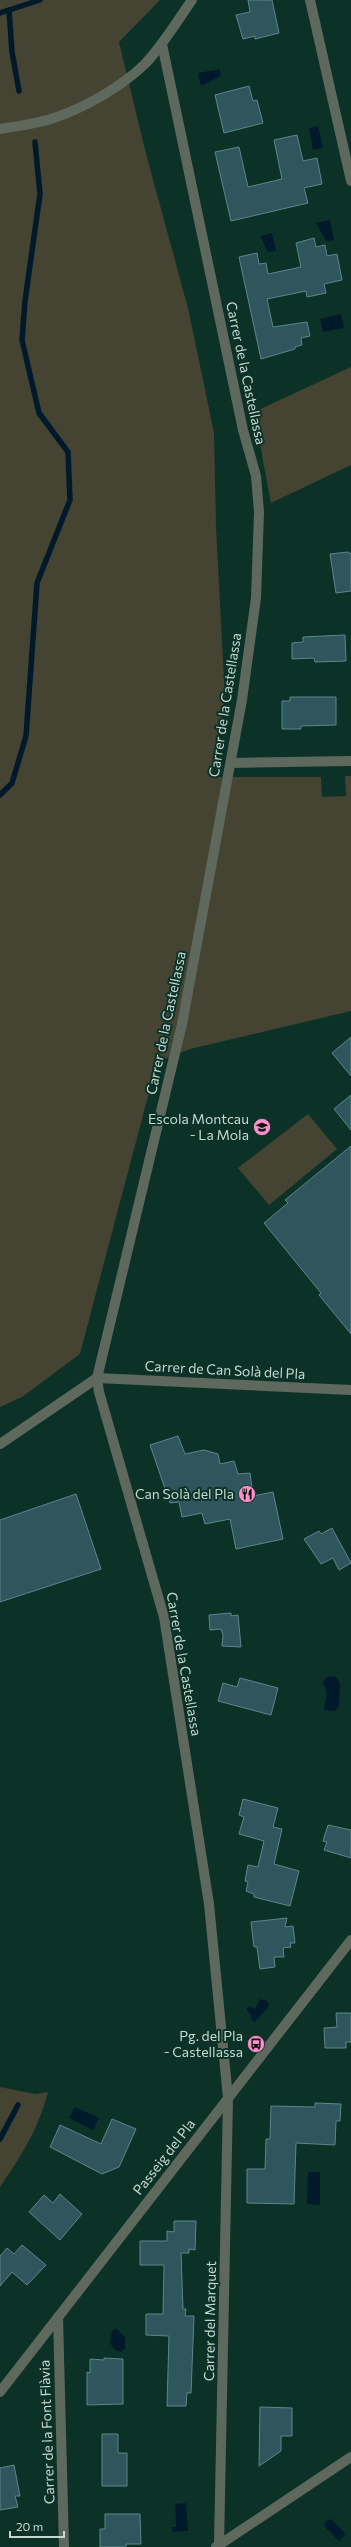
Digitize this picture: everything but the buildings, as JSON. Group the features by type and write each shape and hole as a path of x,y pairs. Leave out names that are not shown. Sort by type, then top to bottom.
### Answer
{"street":[{"path":"0,129 53,119 104,94 145,63 162,44 192,0"},
{"path":"310,0 351,181"},
{"name":"Carrer de la Castellassa","path":"162,44 243,430 256,476 259,512 256,598 231,763 182,1024 97,1378 99,1392 164,1617 209,1904 228,2098"},
{"path":"231,763 351,761"},
{"path":"0,1444 97,1378"},
{"name":"Carrer de Can Solà del Pla","path":"97,1378 351,1390"},
{"name":"Passeig del Pla","path":"0,2392 351,1940"},
{"name":"Carrer del Marquet","path":"218,2546 228,2098"},
{"name":"Carrer de la Font Flàvia","path":"58,2317 64,2547"},
{"path":"218,2546 351,2457"}],"shaded area":[{"path":"0,0 160,0 119,42 146,154 188,308 214,433 216,527 225,697 212,777 321,777 322,797 346,796 345,776 351,776 351,1011 190,1049 157,1062 80,1354 22,1397 0,1407"},
{"path":"351,367 351,465 271,503 254,412"},
{"path":"308,1114 337,1149 269,1205 238,1168"},
{"path":"0,2087 35,2094 48,2092 34,2131 16,2163 0,2187"}],"water":[{"path":"220,69 221,76 201,86 198,73"},
{"path":"318,126 323,148 313,150 309,128"},
{"path":"330,220 334,240 326,241 316,223"},
{"path":"272,233 276,251 268,252 260,236"},
{"path":"341,314 344,328 323,332 320,319"},
{"path":"331,1676 336,1677 340,1683 339,1706 335,1711 324,1710 327,1693 323,1683 325,1678"},
{"path":"260,1999 267,2001 269,2006 255,2022 251,2019 251,2015 246,2009 249,2007 255,2009"},
{"path":"75,2107 99,2118 93,2130 69,2118"},
{"path":"308,2172 320,2172 320,2205 307,2204"},
{"path":"116,2328 125,2337 125,2348 121,2352 115,2350 110,2343 112,2331"},
{"path":"186,2503 188,2531 172,2532 172,2527 176,2527 175,2504"},
{"path":"331,2519 346,2534 339,2541 324,2526 326,2521"}],"waterway":[{"path":"19,91 12,52 9,10 40,0"},
{"path":"0,13 9,10"},
{"path":"0,795 12,783 26,736 37,583 70,500 68,452 39,413 22,340 25,301 40,194 35,142"},
{"path":"0,2139 18,2105"}],"place":[{"name":"Escola Montcau - La Mola","path":"262,1127"},
{"name":"Can Solà del Pla","path":"247,1494"},
{"name":"Pg. del Pla - Castellassa","path":"256,2044"}]}
